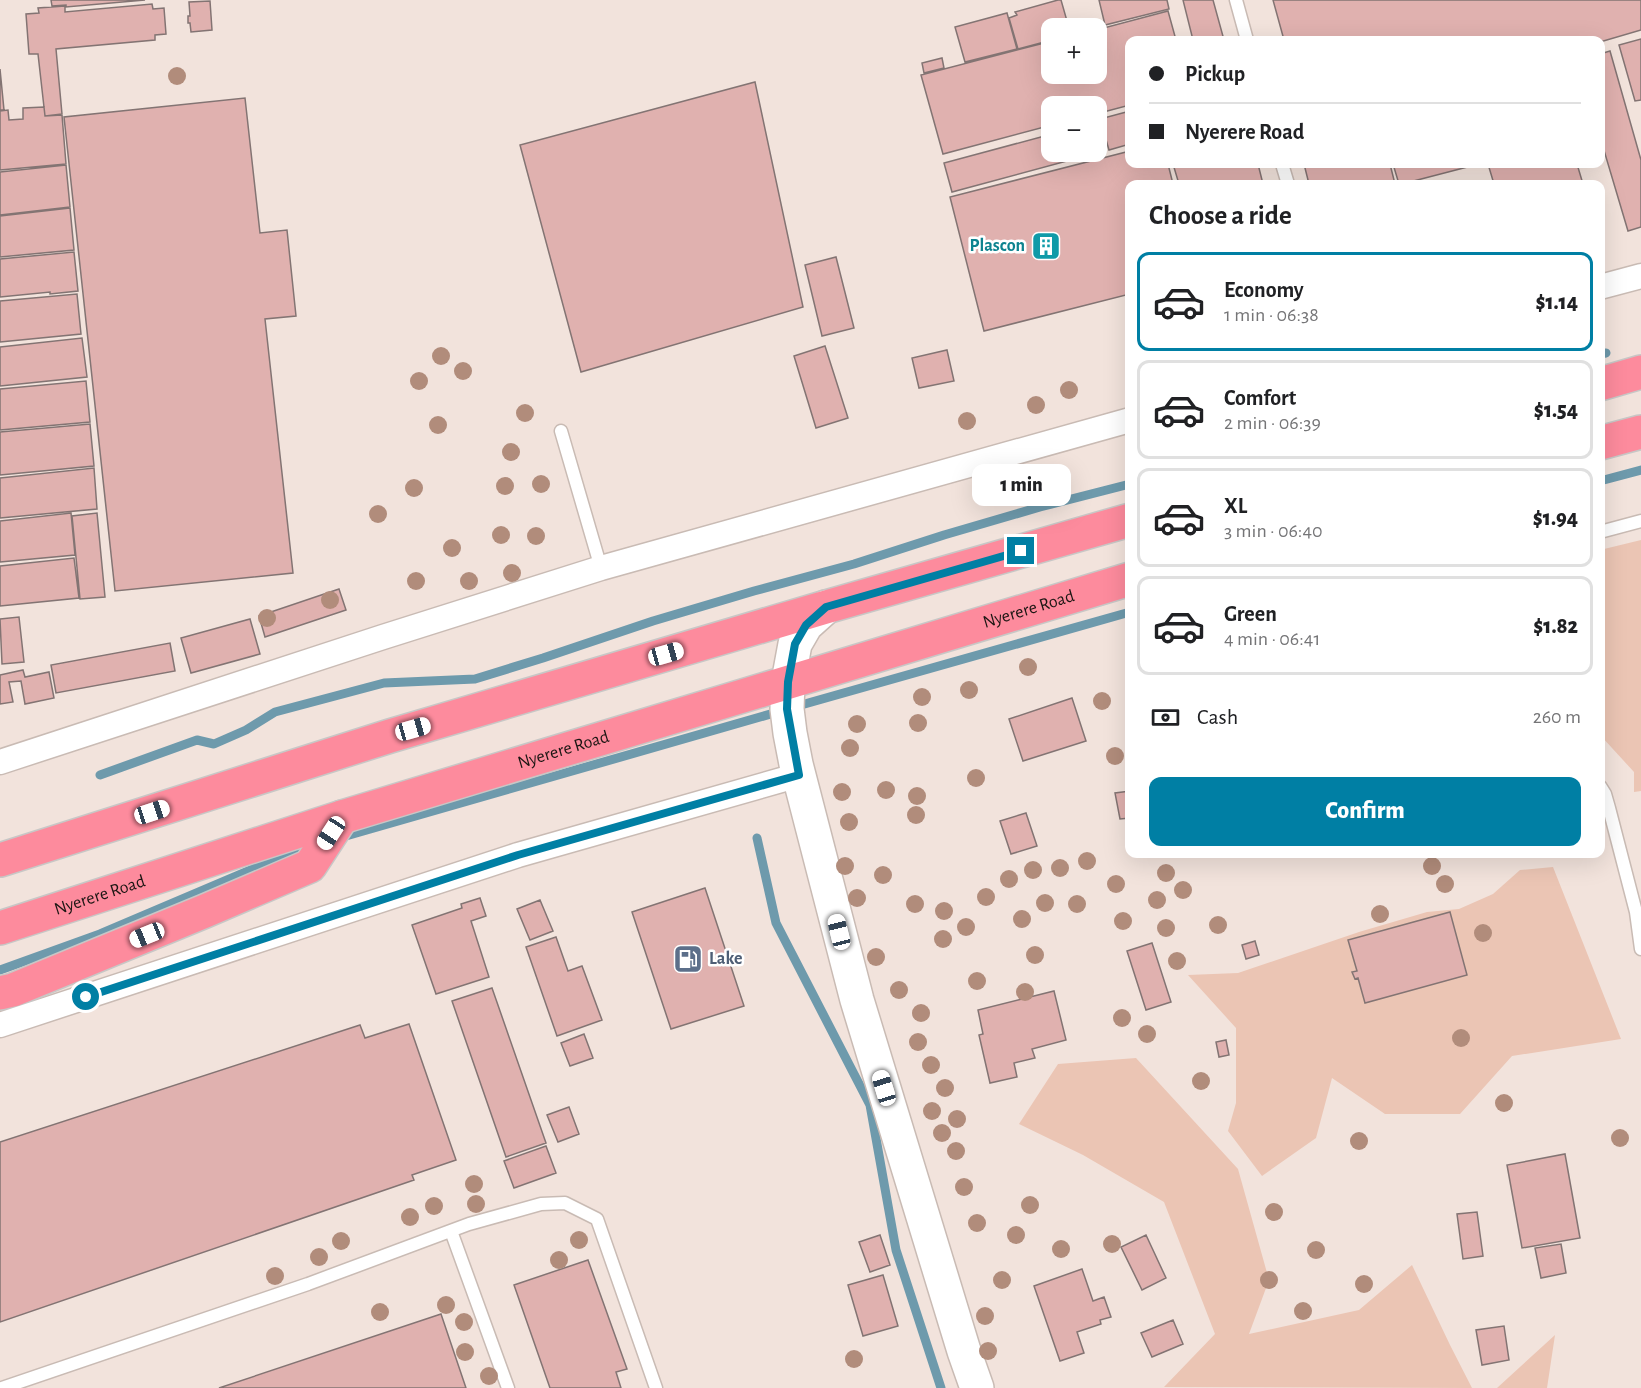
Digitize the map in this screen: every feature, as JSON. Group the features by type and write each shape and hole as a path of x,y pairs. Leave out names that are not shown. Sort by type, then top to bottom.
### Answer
{"highway":[{"path":"1605,383 1641,372"},
{"path":"1605,442 1641,432"},
{"path":"0,860 390,736 1125,521"},
{"name":"Nyerere Road","path":"0,928 342,817 1125,581"},
{"path":"0,993 13,990 310,866 342,817"}],"street":[{"path":"1605,286 1641,276"},
{"path":"0,762 601,568 1125,421"},
{"path":"826,607 806,625 795,644 788,682 787,709 799,775 857,1000 977,1388"},
{"path":"0,1025 518,855 799,775"}],"lane":[{"path":"1236,0 1246,36"},
{"path":"561,431 601,568"},
{"path":"1605,531 1641,521"},
{"path":"1605,794 1636,912 1641,949"},
{"path":"2,1388 308,1284 451,1230 541,1204 565,1203 597,1219 656,1388"},
{"path":"451,1230 508,1388"}],"shaded area":[{"path":"1641,540 1641,791 1634,792 1634,772 1605,740 1605,549"},
{"path":"1553,867 1621,1039 1512,1056 1460,1114 1385,1114 1332,1078 1316,1138 1262,1176 1228,1131 1236,1103 1236,1028 1188,975 1238,973 1359,932 1427,912 1459,909 1493,894 1520,870"},
{"path":"1136,1058 1238,1169 1269,1280 1249,1334 1359,1310 1412,1265 1472,1388 1164,1387 1215,1334 1164,1202 1083,1155 1019,1124 1058,1064"},
{"path":"1555,1335 1547,1388 1497,1388"}],"building":[{"path":"51,0 145,0 66,7 66,5 52,6"},
{"path":"1061,0 1066,18 1041,18 1041,43 1018,49 1009,18 1017,15 1015,12"},
{"path":"1099,0 1167,0 1169,9 1107,24 1107,18 1103,18"},
{"path":"1183,0 1213,0 1223,36 1192,36"},
{"path":"1273,0 1641,0 1641,30 1605,41 1605,36 1283,36"},
{"path":"210,1 212,30 191,32 190,23 188,23 189,2"},
{"path":"152,4 153,9 164,8 166,34 155,35 155,40 56,49 62,114 45,116 38,54 29,54 26,14 39,13 38,8 65,6 65,12"},
{"path":"1168,11 1175,36 1125,36 1125,106 1107,111 1107,96 1041,96 1041,128 943,154 921,75 1041,44 1041,84 1107,84 1107,27"},
{"path":"1007,13 1017,49 965,62 955,27"},
{"path":"1641,39 1641,100 1635,101 1619,45"},
{"path":"1610,51 1641,160 1641,227 1628,231 1605,154 1605,52"},
{"path":"942,58 944,68 924,73 922,63"},
{"path":"0,69 4,110 0,110"},
{"path":"755,82 803,307 581,372 520,145"},
{"path":"245,98 260,233 287,230 296,316 265,319 293,573 115,591 64,117"},
{"path":"44,107 45,116 62,115 66,164 0,170 0,111 8,110 9,120 23,119 23,108"},
{"path":"1125,112 1125,145 1109,150 1107,117"},
{"path":"1041,137 1041,162 1063,162 952,192 944,163"},
{"name":"Plascon","path":"1125,152 1125,168 1169,168 1172,180 1125,180 1125,295 984,331 950,197 1087,162 1107,162 1107,157"},
{"path":"66,165 70,207 0,215 0,172"},
{"path":"1174,168 1259,168 1262,180 1178,180"},
{"path":"1305,168 1391,168 1394,180 1308,180"},
{"path":"1394,168 1464,168 1417,180 1398,180"},
{"path":"1489,168 1578,168 1582,180 1493,180"},
{"path":"70,208 74,250 0,257 0,216"},
{"path":"74,252 78,291 0,297 0,259"},
{"path":"836,257 854,328 822,336 805,265"},
{"path":"77,294 81,334 0,342 0,301"},
{"path":"82,338 87,377 0,386 0,347"},
{"path":"825,346 848,418 816,428 794,356"},
{"path":"947,350 954,381 919,388 912,358"},
{"path":"86,381 90,422 0,430 0,389"},
{"path":"90,424 94,466 0,475 0,432"},
{"path":"94,468 97,509 0,518 0,478"},
{"path":"71,513 75,555 0,562 0,521"},
{"path":"97,513 105,597 80,599 72,516"},
{"path":"74,558 79,598 0,606 0,566"},
{"path":"339,589 346,610 265,637 259,616"},
{"path":"19,617 24,662 2,664 0,619"},
{"path":"250,619 260,654 191,673 181,638"},
{"path":"170,643 175,671 56,693 51,665"},
{"path":"23,670 25,677 49,672 54,698 25,704 21,681 9,682 13,702 0,704 0,675"},
{"path":"1072,698 1086,741 1023,761 1009,719"},
{"path":"1125,792 1125,818 1120,819 1115,793"},
{"path":"1026,813 1037,846 1011,854 1000,821"},
{"name":"Lake","path":"705,888 744,1006 671,1029 632,912"},
{"path":"480,898 486,916 471,921 489,977 436,994 412,925 462,908 461,904"},
{"path":"540,900 553,931 530,940 517,909"},
{"path":"1450,912 1467,975 1365,1003 1358,978 1355,979 1352,972 1357,971 1348,940"},
{"path":"556,937 568,971 582,966 602,1020 557,1036 526,947"},
{"path":"1255,941 1259,955 1246,959 1242,945"},
{"path":"1152,943 1171,1002 1146,1010 1127,951"},
{"path":"492,988 546,1143 506,1157 452,1001"},
{"path":"1054,991 1066,1040 1032,1049 1035,1058 1014,1063 1017,1077 990,1083 979,1035 983,1034 978,1010"},
{"path":"409,1024 456,1160 412,1175 414,1180 0,1322 0,1142 360,1025 365,1038"},
{"path":"584,1034 593,1058 570,1066 561,1043"},
{"path":"1226,1040 1229,1055 1219,1057 1216,1042"},
{"path":"569,1107 579,1134 558,1142 547,1115"},
{"path":"546,1146 556,1173 514,1188 504,1161"},
{"path":"1565,1154 1580,1238 1522,1248 1507,1165"},
{"path":"1477,1212 1483,1256 1463,1259 1457,1214"},
{"path":"880,1235 890,1265 870,1272 859,1242"},
{"path":"1146,1235 1166,1278 1142,1290 1121,1247"},
{"path":"1561,1244 1566,1273 1541,1278 1535,1248"},
{"path":"588,1260 627,1369 616,1372 621,1388 550,1388 514,1285"},
{"path":"1082,1269 1093,1301 1104,1297 1111,1317 1100,1320 1101,1324 1077,1332 1084,1353 1060,1361 1034,1286"},
{"path":"883,1275 898,1326 863,1336 848,1285"},
{"path":"441,1314 466,1388 219,1388"},
{"path":"1173,1320 1183,1344 1152,1357 1141,1333"},
{"path":"1504,1326 1509,1360 1482,1365 1476,1330"}],"waterway":[{"path":"1605,480 1641,470"},
{"path":"100,775 197,740 214,744 246,730 275,712 384,683 475,679 653,621 854,564 1040,507 1125,485"},
{"path":"794,707 1125,613"},
{"path":"339,838 781,711"},
{"path":"757,838 776,923 870,1105 896,1250 941,1388"},
{"path":"0,970 100,934 311,846"}],"place":[{"name":"Plascon","path":"1046,246"},
{"name":"Lake","path":"688,959"}],"route":[{"path":"86,997 518,855 799,775 787,709 788,682 795,644 806,625 826,607 1021,551"}]}
